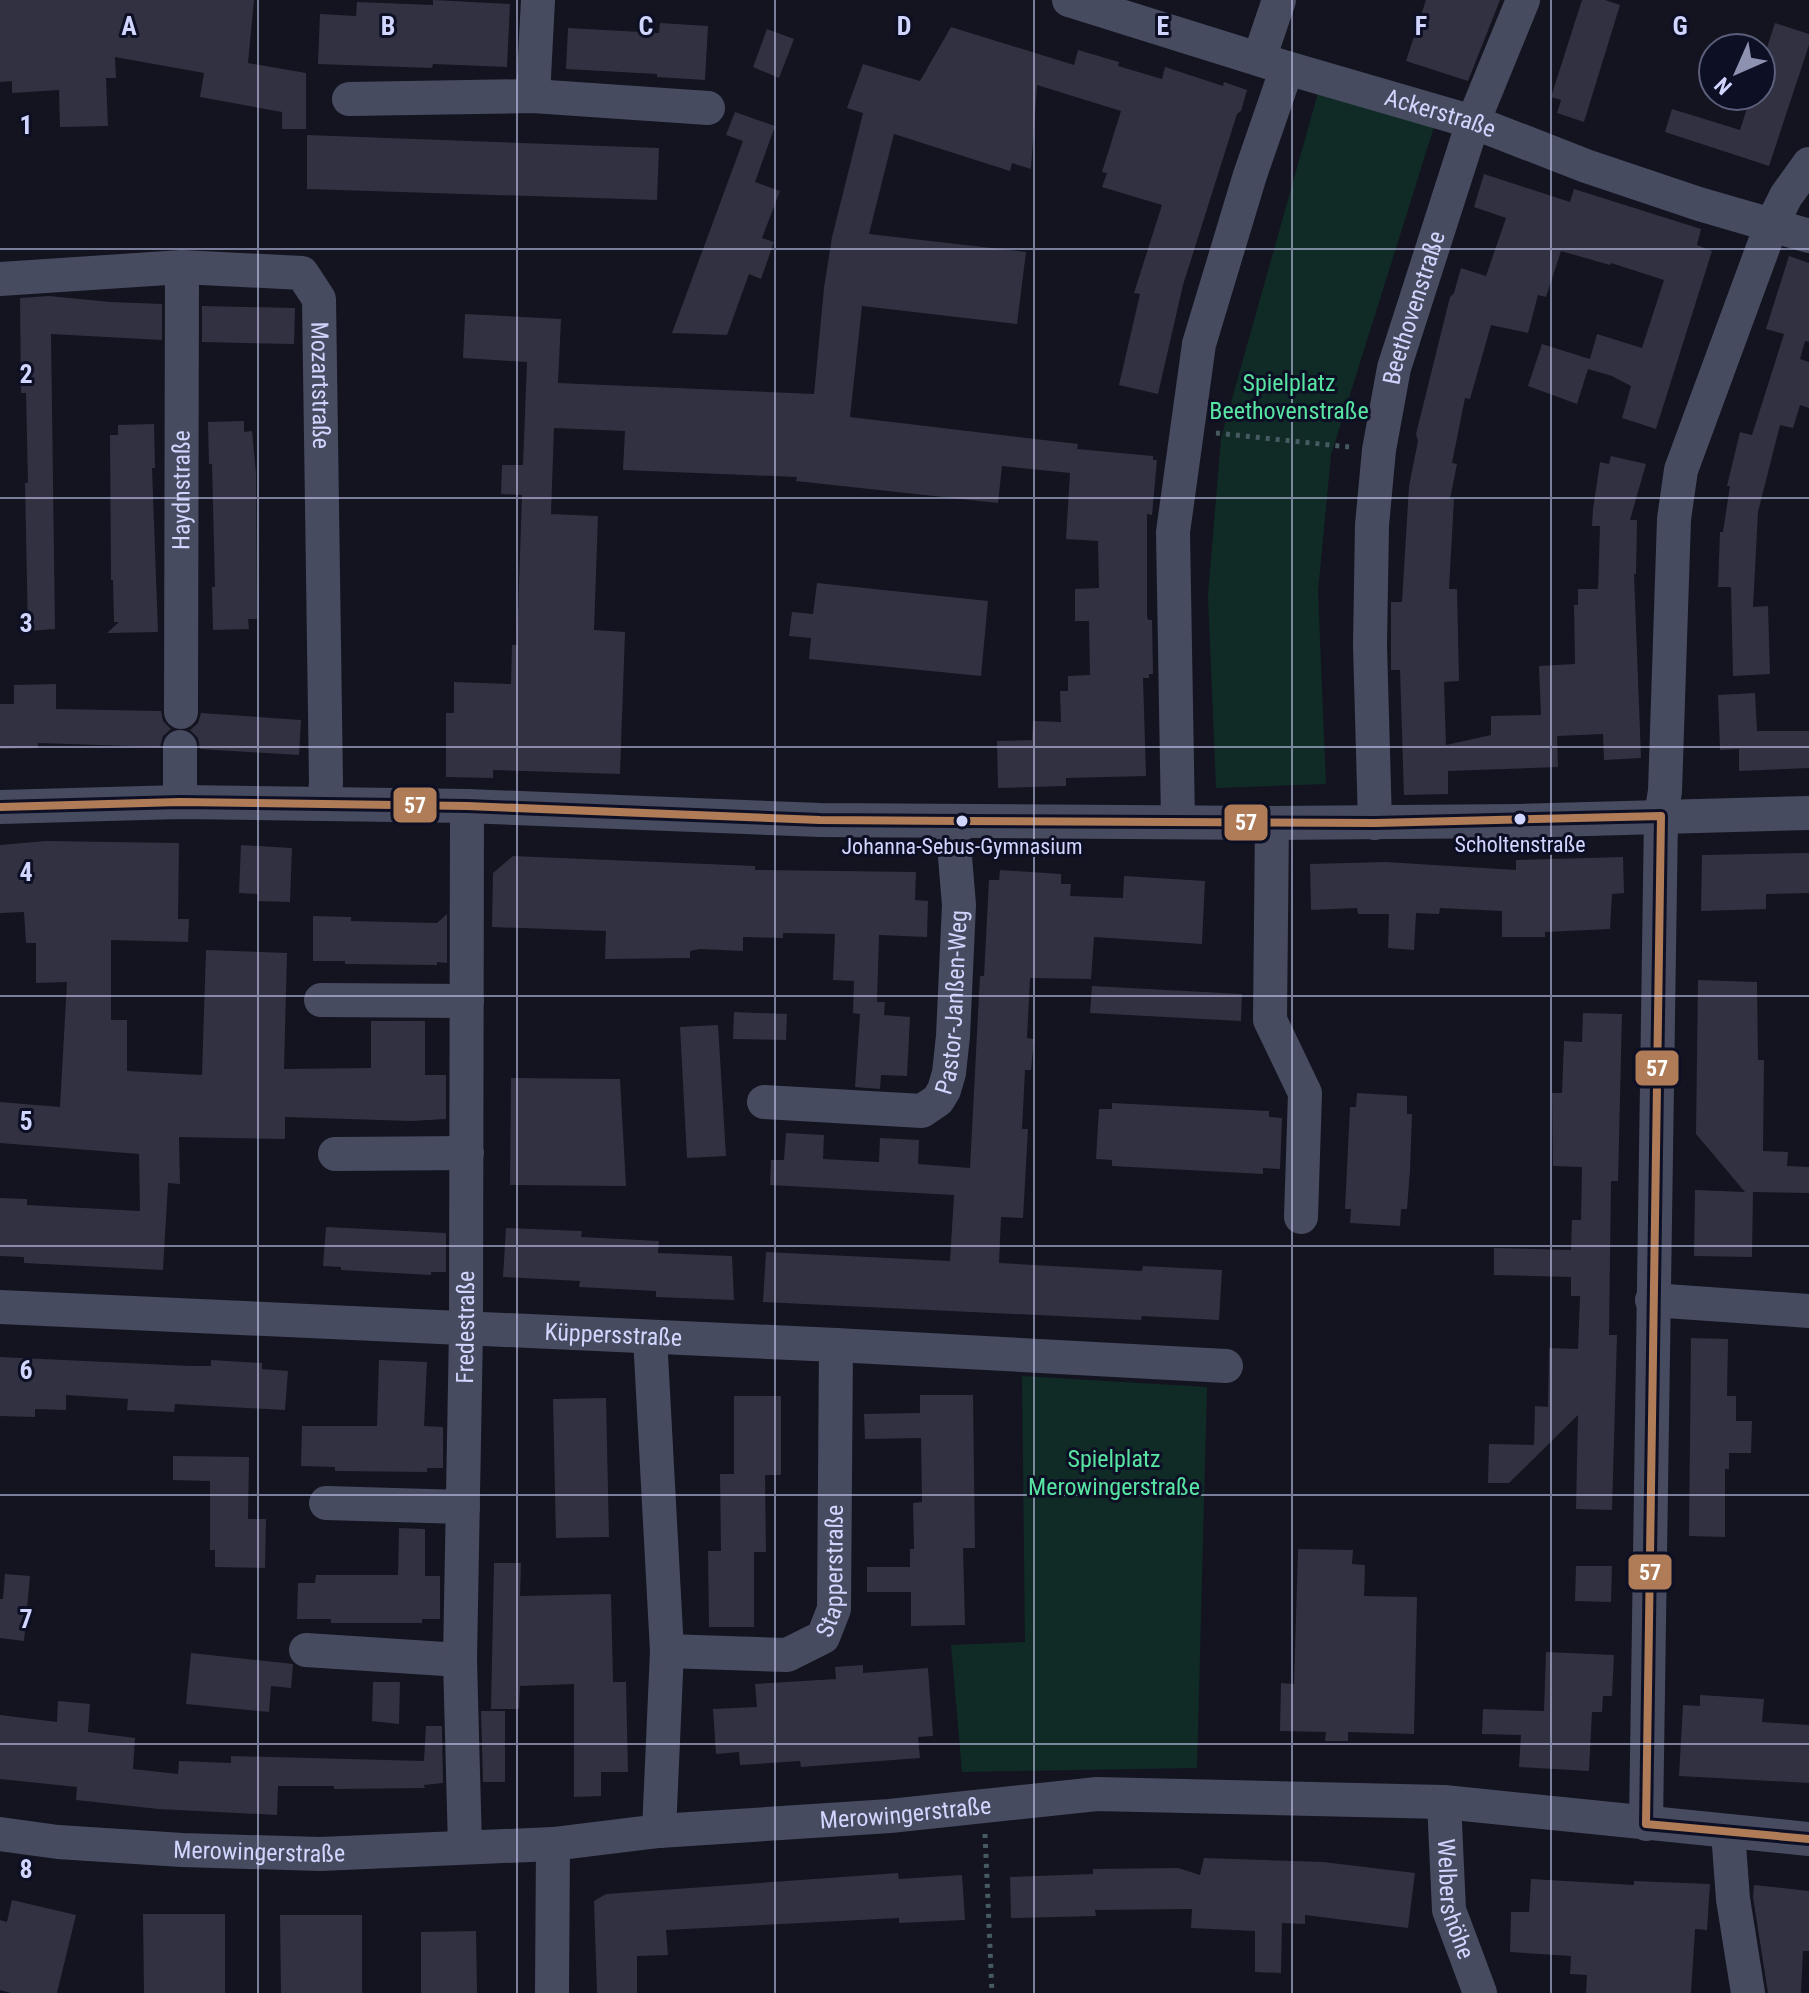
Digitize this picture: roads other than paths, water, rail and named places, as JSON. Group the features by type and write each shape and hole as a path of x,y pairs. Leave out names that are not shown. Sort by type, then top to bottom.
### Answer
{"street":[{"path":"533,96 538,0"},
{"name":"Ackerstraße","path":"1069,0 1473,122 1586,166 1809,236"},
{"path":"1178,822 1173,532 1199,344 1250,175 1273,64 1279,0"},
{"name":"Beethovenstraße","path":"1375,823 1370,645 1372,525 1379,450 1394,368 1473,122 1523,0"},
{"path":"349,99 533,96 708,108"},
{"path":"1646,1824 1661,816 1665,791 1674,519 1681,470 1771,226 1786,196 1809,164"},
{"name":"Mozartstraße","path":"0,279 182,267 302,273 319,299 324,804"},
{"name":"Haydnstraße","path":"181,712 182,267"},
{"path":"180,747 180,802"},
{"path":"0,807 180,802 467,806 820,820 1272,823 1809,813"},
{"name":"Fredestraße","path":"465,1847 460,1660 466,1329 467,806"},
{"name":"Pastor-Janßen-Weg","path":"764,1102 922,1111 938,1100 949,1073 953,1036 959,905 952,821"},
{"path":"1272,823 1270,1020 1305,1093 1301,1217"},
{"path":"321,1000 467,1001"},
{"path":"335,1154 467,1153"},
{"path":"1652,1300 1809,1311"},
{"name":"Küppersstraße","path":"0,1307 1226,1366"},
{"path":"650,1337 667,1651 659,1831"},
{"name":"Stapperstraße","path":"667,1651 787,1655 823,1637 834,1609 836,1345"},
{"path":"326,1503 463,1507"},
{"path":"306,1650 460,1660"},
{"name":"Merowingerstraße","path":"0,1834 58,1842 182,1850 320,1854 553,1844 659,1831 890,1816 1097,1794 1444,1802 1809,1839"},
{"name":"Welbershöhe","path":"1444,1802 1449,1910 1480,1993"},
{"path":"1728,1832 1733,1899 1748,1993"},
{"path":"552,1993 553,1844"}],"place":[{"name":"Scholtenstraße","path":"1520,819"},
{"name":"Johanna-Sebus-Gymnasium","path":"962,821"}],"park label":[{"name":"Spielplatz Beethovenstraße","path":"1289,397"},
{"name":"Spielplatz Merowingerstraße","path":"1114,1473"}]}
